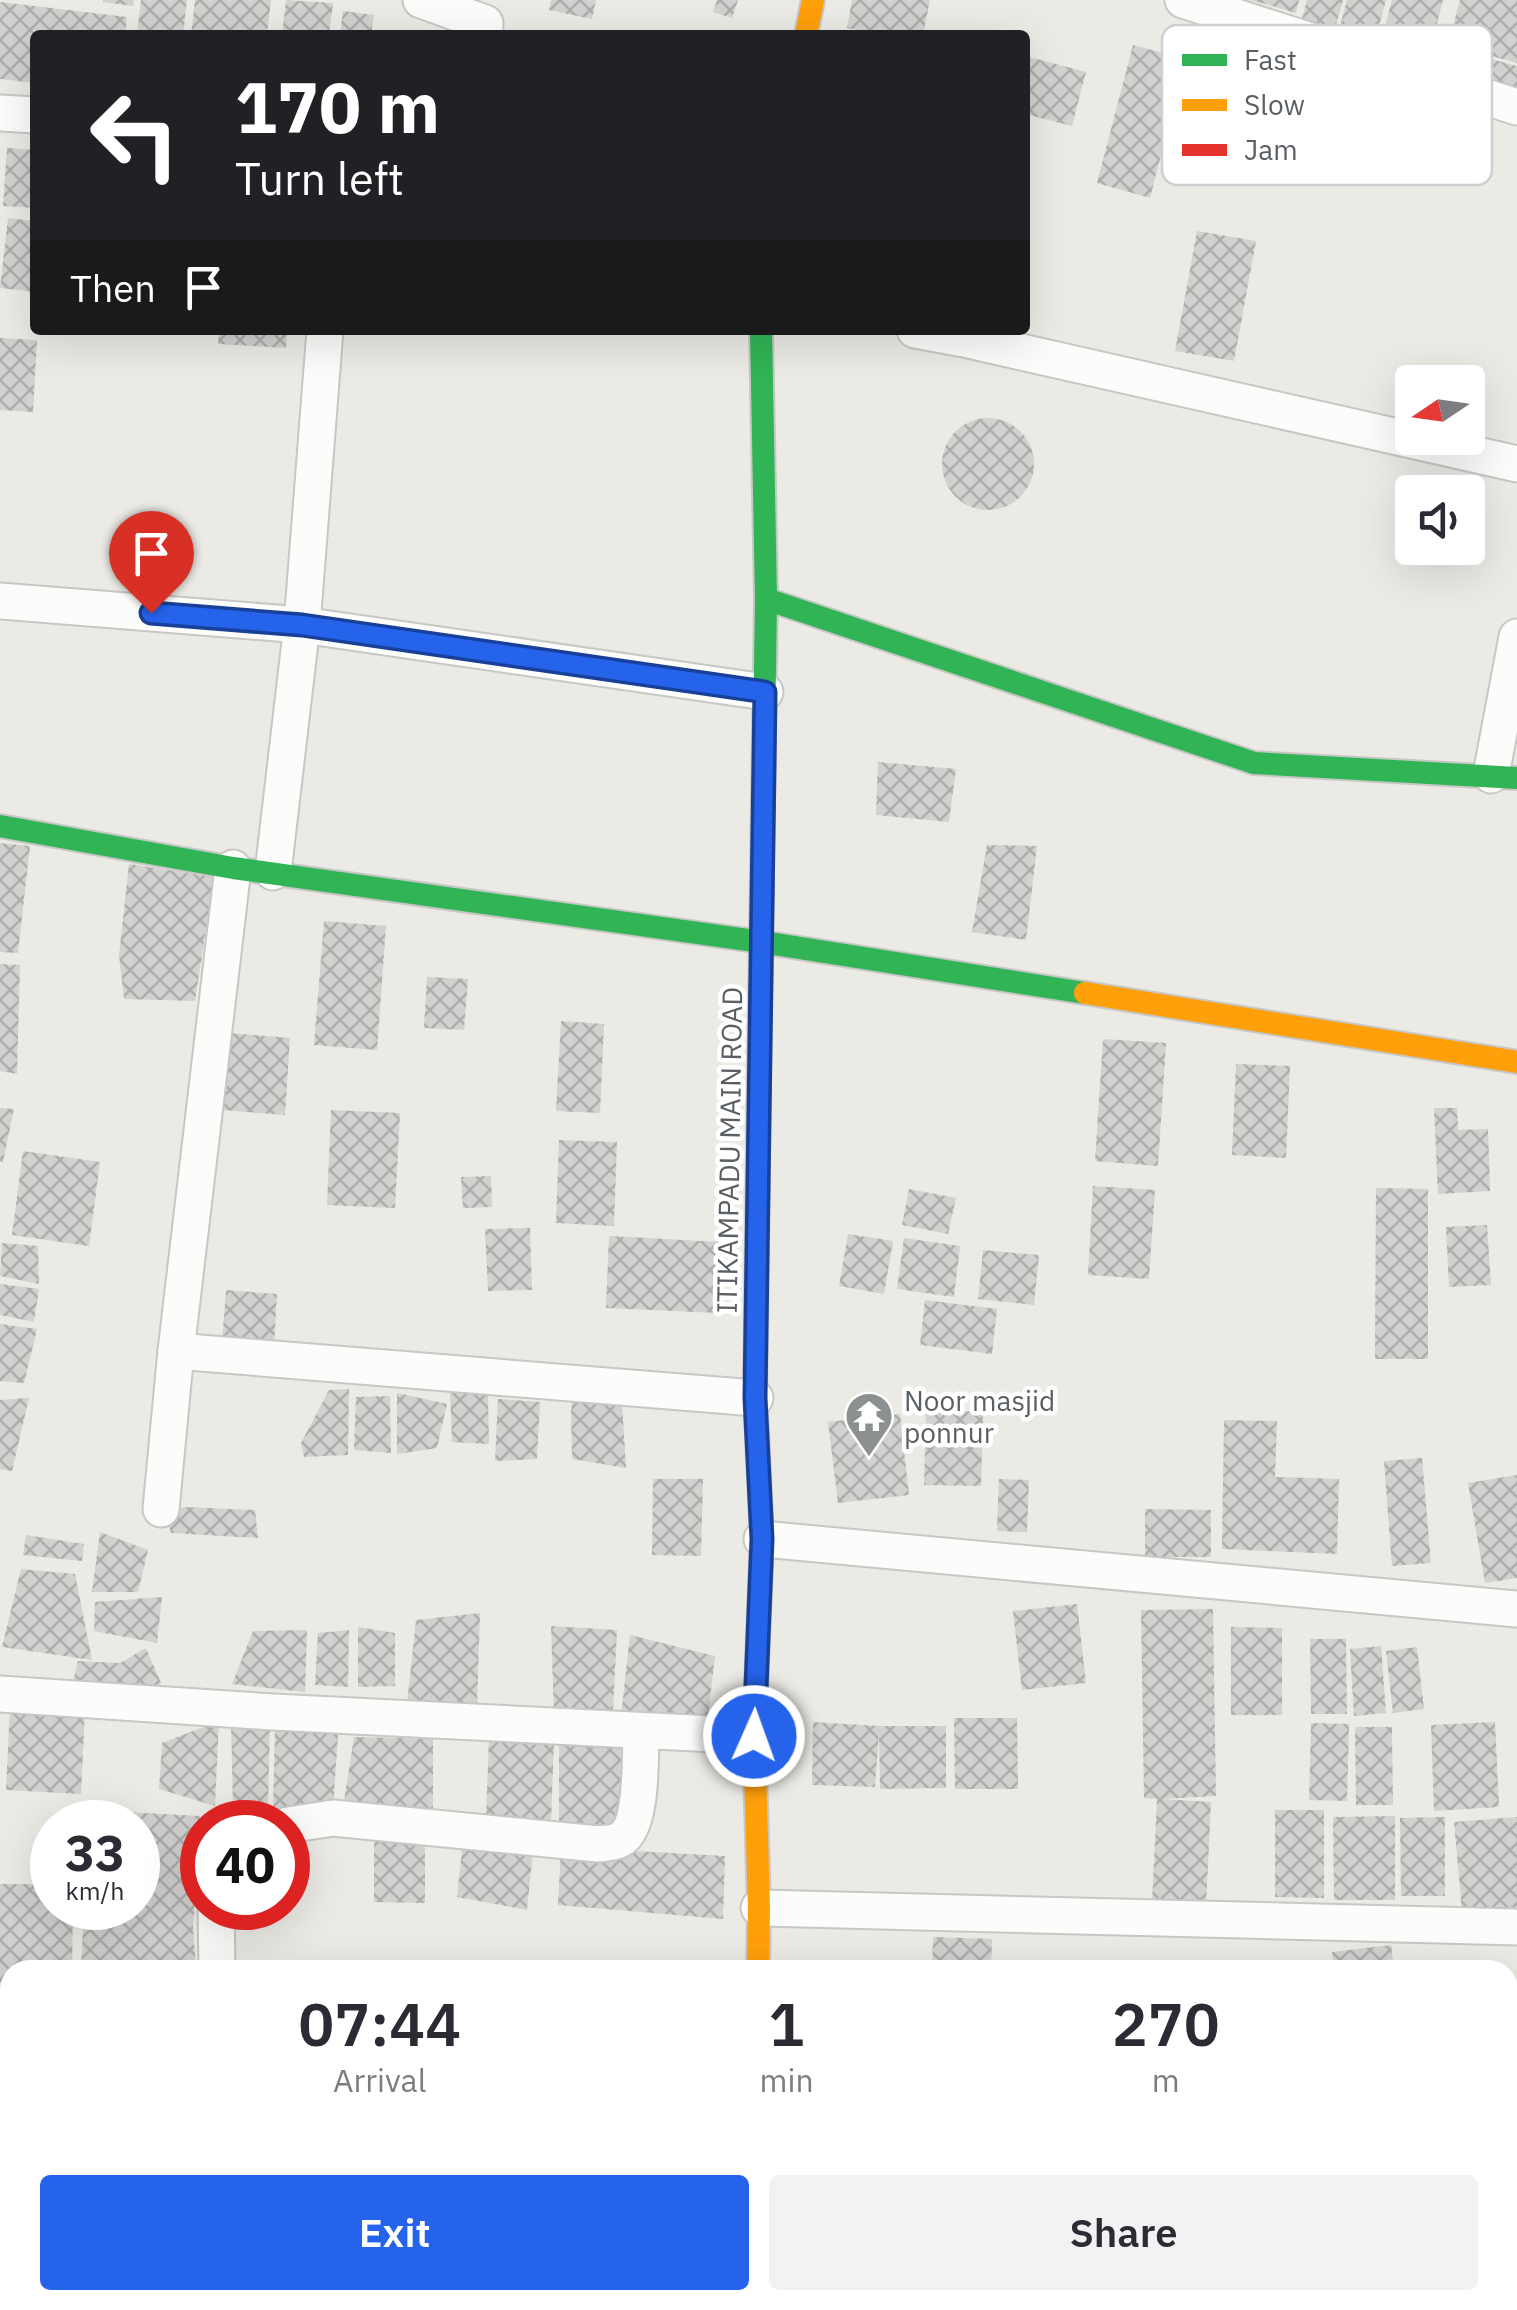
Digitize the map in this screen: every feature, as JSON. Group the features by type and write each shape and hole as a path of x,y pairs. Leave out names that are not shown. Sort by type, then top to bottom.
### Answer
{"street":[{"path":"422,0 486,22 485,30"},
{"path":"807,30 813,0"},
{"path":"1183,0 1261,25"},
{"path":"1492,99 1517,107"},
{"path":"0,113 30,115"},
{"path":"273,872 302,625 324,335"},
{"name":"ITIKAMPADU MAIN ROAD","path":"758,1960 754,1736 762,1539 755,1398 766,599 761,335"},
{"path":"942,335 1517,464"},
{"path":"766,599 1254,763 1504,776 1517,637"},
{"path":"0,600 302,625 765,692"},
{"path":"0,826 233,868 762,942 1517,1062"},
{"path":"160,1509 233,868"},
{"path":"176,1351 755,1398"},
{"path":"762,1539 1517,1609"},
{"path":"0,1694 754,1736"},
{"path":"310,1822 333,1818 598,1844 619,1842 631,1831 637,1803 642,1732"},
{"path":"759,1908 1517,1927"},
{"path":"216,1930 217,1960"}],"building":[{"path":"103,0 134,0 133,6"},
{"path":"141,0 187,0 184,30 138,30"},
{"path":"195,0 271,0 268,30 192,30"},
{"path":"286,0 333,3 330,30 283,30"},
{"path":"551,0 596,0 592,19 549,10"},
{"path":"717,0 738,0 732,18 713,12"},
{"path":"852,0 930,0 924,30 847,28"},
{"path":"1251,0 1299,0 1296,13"},
{"path":"1307,0 1343,0 1336,25 1301,23"},
{"path":"1347,0 1386,0 1379,25 1340,25"},
{"path":"1392,0 1443,0 1437,25 1385,25"},
{"path":"1460,0 1517,0 1517,63 1492,56 1492,25 1453,25"},
{"path":"0,2 127,17 126,30 30,30 30,82 0,79"},
{"path":"343,11 374,15 372,30 341,30"},
{"path":"1133,45 1162,53 1162,152 1150,198 1097,183"},
{"path":"1030,57 1086,72 1072,126 1030,115"},
{"path":"1492,59 1517,66 1517,98 1492,91"},
{"path":"7,148 30,150 30,208 3,206"},
{"path":"8,218 30,220 30,291 0,288"},
{"path":"1197,231 1256,241 1234,361 1175,351"},
{"path":"219,335 287,335 286,348 218,344"},
{"path":"0,338 37,340 33,412 0,410"},
{"path":"988,418 1006,421 1021,431 1031,446 1031,482 1021,497 1006,507 988,510 970,507 955,497 945,482 942,464 945,446 955,431 970,421"},
{"path":"878,762 956,769 949,822 876,815"},
{"path":"0,843 30,846 18,953 0,952"},
{"path":"987,845 1037,846 1026,940 972,932"},
{"path":"129,864 214,877 195,1001 124,999 119,955"},
{"path":"324,921 386,926 377,1050 314,1045"},
{"path":"0,964 20,965 17,1074 0,1071"},
{"path":"427,977 468,979 464,1030 424,1028"},
{"path":"561,1021 604,1024 600,1113 556,1111"},
{"path":"228,1033 290,1038 285,1115 223,1110"},
{"path":"1103,1039 1166,1043 1158,1166 1095,1161"},
{"path":"1236,1064 1290,1066 1286,1158 1232,1155"},
{"path":"0,1108 14,1109 3,1162 0,1161"},
{"path":"1434,1108 1457,1108 1458,1130 1488,1129 1490,1191 1438,1194"},
{"path":"331,1110 400,1113 395,1208 327,1205"},
{"path":"559,1140 617,1142 614,1226 556,1223"},
{"path":"23,1151 100,1162 89,1246 12,1235"},
{"path":"491,1176 492,1207 463,1208 461,1177"},
{"path":"1093,1186 1155,1190 1149,1279 1088,1275"},
{"path":"1376,1188 1428,1189 1428,1359 1375,1359"},
{"path":"909,1189 956,1198 948,1234 902,1225"},
{"path":"1487,1225 1491,1285 1449,1287 1446,1227"},
{"path":"530,1228 532,1290 488,1291 485,1229"},
{"path":"848,1234 893,1241 884,1294 839,1286"},
{"path":"609,1236 720,1242 717,1313 606,1308"},
{"path":"904,1238 960,1246 954,1297 897,1289"},
{"path":"2,1243 38,1246 39,1284 0,1276"},
{"path":"983,1250 1039,1255 1034,1305 978,1299"},
{"path":"0,1284 39,1289 34,1322 0,1315"},
{"path":"226,1290 277,1294 274,1347 222,1343"},
{"path":"925,1300 997,1309 992,1354 920,1345"},
{"path":"0,1324 37,1329 24,1383 0,1381"},
{"path":"349,1389 348,1455 304,1457 301,1443 329,1390"},
{"path":"450,1390 488,1395 489,1444 452,1442"},
{"path":"397,1393 447,1404 437,1448 397,1454"},
{"path":"390,1396 391,1453 354,1450 356,1397"},
{"path":"29,1398 12,1471 0,1469 0,1400"},
{"path":"498,1399 540,1402 537,1459 495,1461"},
{"path":"572,1401 622,1402 626,1468 572,1459"},
{"path":"926,1410 983,1412 981,1486 924,1485"},
{"name":"Noor masjid ponnur","path":"900,1414 909,1495 838,1503 828,1422"},
{"path":"1224,1420 1277,1421 1275,1477 1339,1479 1337,1554 1222,1549"},
{"path":"1422,1458 1431,1563 1392,1566 1384,1461"},
{"path":"1517,1475 1517,1578 1485,1583 1468,1483"},
{"path":"653,1479 703,1479 701,1556 652,1555"},
{"path":"999,1479 1029,1480 1027,1532 997,1531"},
{"path":"185,1507 255,1510 258,1538 171,1533 165,1511"},
{"path":"1145,1509 1211,1510 1211,1557 1145,1557"},
{"path":"100,1532 148,1550 138,1592 92,1592"},
{"path":"26,1535 84,1544 82,1561 23,1555"},
{"path":"21,1569 75,1574 92,1660 2,1647"},
{"path":"162,1597 157,1643 94,1631 95,1602"},
{"path":"1077,1604 1086,1683 1022,1690 1013,1611"},
{"path":"1213,1609 1216,1796 1161,1799 1211,1802 1206,1906 1152,1903 1157,1799 1144,1798 1141,1610"},
{"path":"480,1613 477,1706 407,1704 416,1620"},
{"path":"551,1626 617,1630 613,1711 554,1716"},
{"path":"358,1627 395,1633 395,1686 358,1687"},
{"path":"1231,1627 1282,1628 1282,1715 1231,1715"},
{"path":"307,1630 305,1692 232,1684 253,1631"},
{"path":"349,1630 348,1687 315,1685 318,1633"},
{"path":"630,1635 715,1656 707,1724 621,1717"},
{"path":"1310,1639 1346,1639 1347,1714 1311,1714"},
{"path":"1381,1646 1386,1713 1354,1716 1350,1649"},
{"path":"1417,1647 1424,1709 1393,1713 1386,1651"},
{"path":"146,1648 161,1683 145,1696 71,1690 78,1661 120,1663"},
{"path":"10,1706 85,1710 81,1794 6,1790"},
{"path":"954,1718 1017,1718 1018,1789 955,1789"},
{"path":"219,1721 215,1800 195,1800 159,1789 162,1743"},
{"path":"231,1721 270,1722 268,1800 233,1800"},
{"path":"813,1722 946,1726 946,1788 880,1789 879,1733 875,1787 812,1785"},
{"path":"1495,1722 1499,1807 1434,1811 1431,1725"},
{"path":"1311,1723 1349,1724 1347,1801 1309,1800"},
{"path":"275,1725 338,1734 333,1810 310,1811 310,1800 273,1800"},
{"path":"1355,1727 1392,1727 1393,1805 1356,1805"},
{"path":"559,1736 625,1739 621,1830 559,1826"},
{"path":"354,1737 433,1739 433,1813 342,1814"},
{"path":"489,1738 554,1741 551,1822 486,1819"},
{"path":"1275,1810 1324,1810 1324,1898 1275,1897"},
{"path":"160,1814 180,1815 180,1930 193,1930 195,1960 81,1960 83,1930 160,1930"},
{"path":"1395,1816 1395,1900 1334,1900 1333,1817"},
{"path":"1445,1817 1445,1896 1401,1896 1400,1818"},
{"path":"1517,1817 1517,1907 1462,1911 1454,1822"},
{"path":"374,1836 425,1837 425,1903 374,1902"},
{"path":"463,1842 533,1851 527,1910 457,1897"},
{"path":"561,1847 725,1856 723,1919 558,1905"},
{"path":"0,1884 30,1884 30,1930 73,1930 72,1960 0,1960"},
{"path":"933,1937 992,1939 991,1960 932,1960"},
{"path":"1391,1945 1393,1960 1333,1960 1332,1952"}],"traffic: fast":[{"path":"759,1077 766,599 761,335"},
{"path":"766,599 1254,763 1517,778"},
{"path":"0,826 233,868 762,942 1085,993"}],"traffic: slow":[{"path":"807,30 813,0"},
{"path":"1085,993 1517,1062"},
{"path":"757,1436 762,1539 754,1736 758,1960"}],"traffic: jam":[{"path":"757,1436 759,1077"}],"place":[{"name":"Noor masjid ponnur","path":"869,1458"}],"route":[{"path":"151,613 302,625 765,692 755,1398 762,1539 754,1736"}]}
